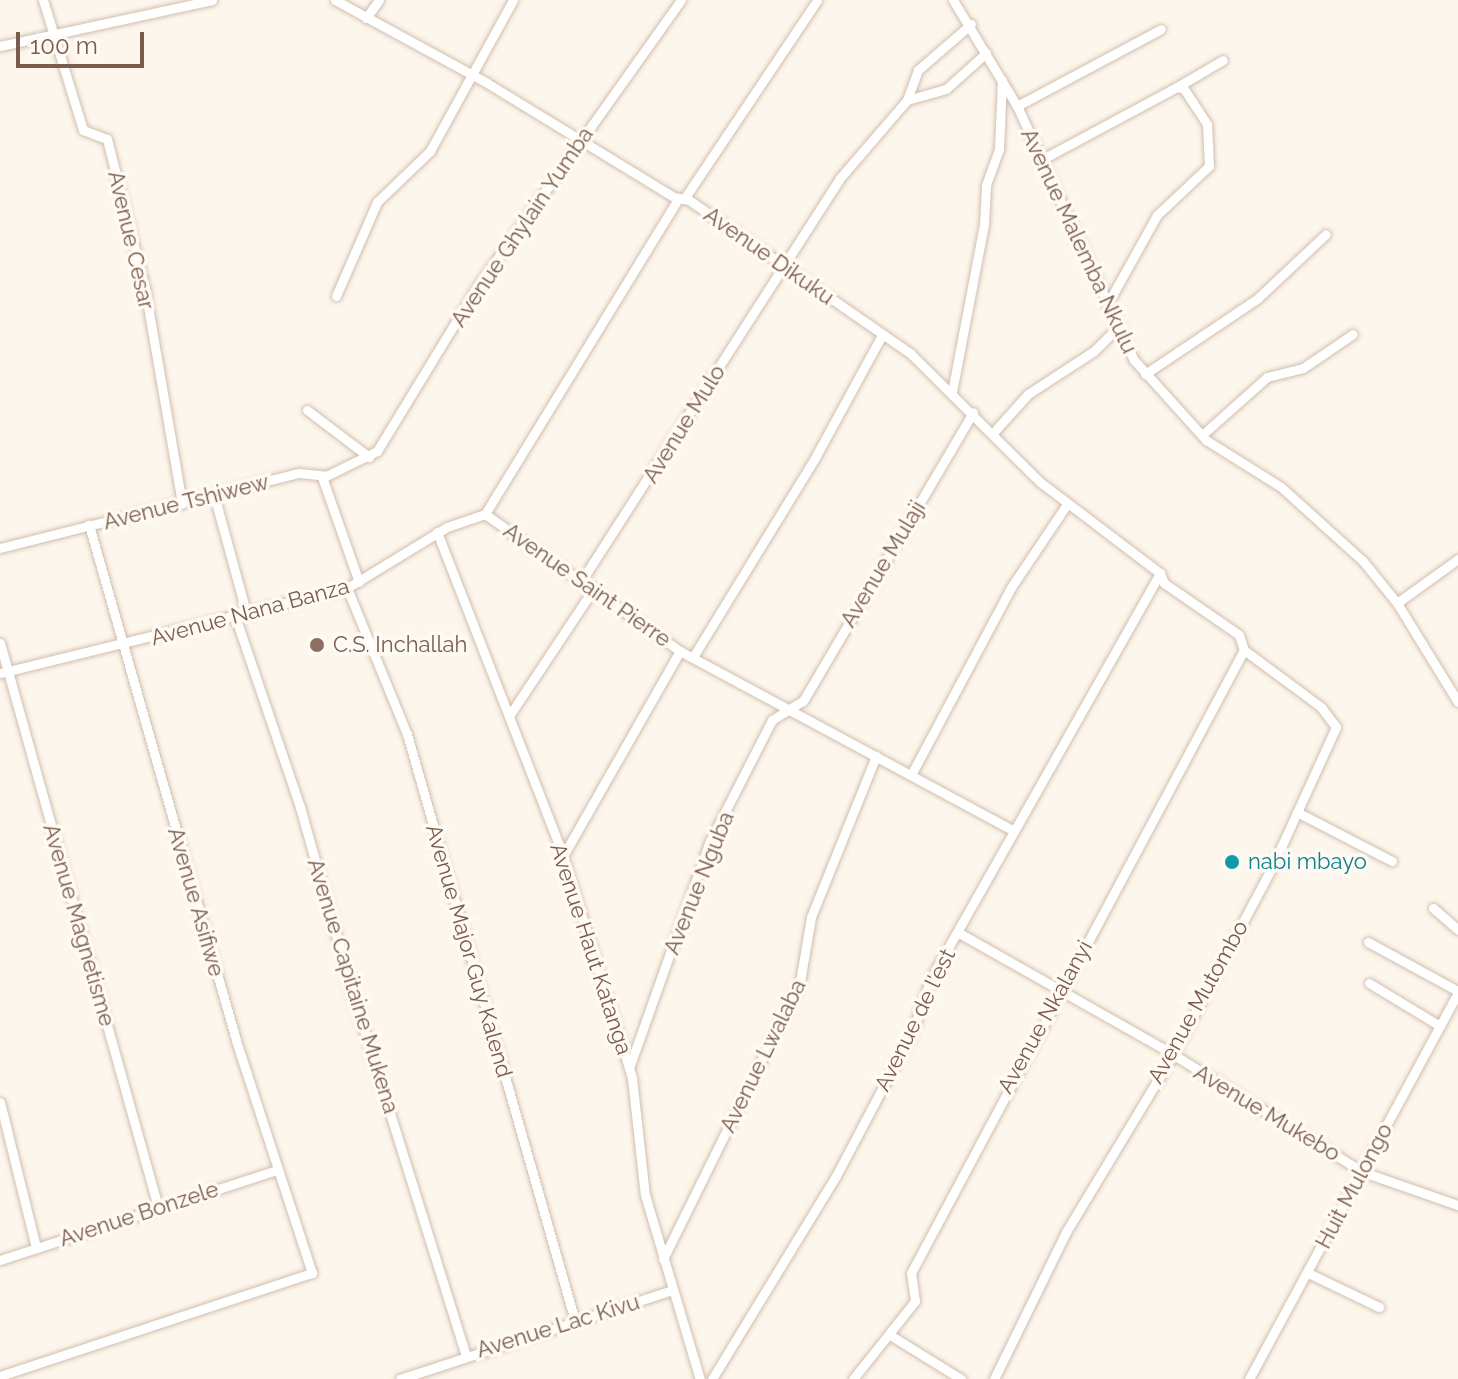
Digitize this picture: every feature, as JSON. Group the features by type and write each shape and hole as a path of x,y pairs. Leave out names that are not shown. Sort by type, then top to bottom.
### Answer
{"street":[{"name":"Avenue Cesar","path":"43,0 83,130 107,139 145,289 164,420 182,504"},
{"path":"0,46 212,0"},
{"name":"Avenue Dikuku","path":"335,0 473,75 681,199 910,353 1067,504 1160,573 1164,583 1239,635 1244,650"},
{"path":"366,18 379,0"},
{"path":"336,296 377,202 426,156 513,0"},
{"name":"Avenue Ghylain Yumba","path":"369,457 402,418 469,300 579,139 681,0"},
{"name":"Avenue Saint Pierre","path":"817,0 681,199 485,514 680,651 1014,831"},
{"name":"Avenue Malemba Nkulu","path":"953,0 971,24 1017,106 1039,161 1107,305 1145,374 1202,435 1281,487 1357,555 1397,603 1455,690 1458,702"},
{"name":"Avenue Mulo","path":"582,580 695,411 782,265 840,178 907,100 918,70 971,24"},
{"path":"1017,106 1161,29"},
{"path":"907,100 946,89 986,53"},
{"path":"1039,161 1223,60"},
{"path":"952,392 984,224 986,185 999,149 1002,80"},
{"path":"1107,305 1157,215 1212,161 1207,124 1184,89 1177,87"},
{"path":"1145,374 1258,298 1326,234"},
{"path":"992,434 1028,394 1094,351 1118,327"},
{"path":"1202,435 1267,377 1303,368 1353,334"},
{"path":"693,657 816,456 882,335"},
{"path":"307,410 369,457"},
{"name":"Avenue Mulaji","path":"788,710 803,701 973,412"},
{"name":"Avenue Tshiwew","path":"0,548 299,473 322,477 369,457"},
{"path":"322,477 359,582"},
{"path":"214,495 247,616"},
{"path":"911,775 1012,586 1067,504"},
{"name":"Avenue Nana Banza","path":"4,673 236,619 347,588 437,532 485,514"},
{"name":"Avenue Asifiwe","path":"0,1376 311,1276 277,1170 89,525"},
{"name":"Avenue Haut Katanga","path":"437,532 563,856 629,1068 639,1166 663,1259 700,1379"},
{"path":"1397,603 1458,559"},
{"name":"Avenue de l'est","path":"712,1379 836,1176 913,1030 931,978 1160,573"},
{"name":"Avenue Major Guy Kalend","path":"347,588 407,734 575,1321"},
{"path":"509,716 594,588"},
{"name":"Avenue Capitaine Mukena","path":"236,619 300,807 357,1008 466,1355"},
{"name":"Avenue Magnetisme","path":"0,643 4,673 158,1207"},
{"name":"Avenue Mutombo","path":"994,1379 1066,1232 1172,1056 1297,812 1336,723 1244,650"},
{"name":"Avenue Nkalanyi","path":"853,1379 890,1335 916,1297 911,1273 1244,650"},
{"path":"563,856 680,651"},
{"name":"Avenue Nguba","path":"629,1068 710,841 772,720 788,710"},
{"name":"Avenue Lwalaba","path":"663,1259 800,982 811,917 876,756"},
{"path":"1297,812 1392,861"},
{"path":"1433,908 1458,930"},
{"name":"Avenue Mukebo","path":"959,933 1062,989 1363,1172 1458,1205"},
{"path":"1368,942 1458,992"},
{"path":"1369,983 1440,1026"},
{"name":"Huit Mulongo","path":"1249,1379 1458,992"},
{"path":"0,1102 5,1142 36,1248"},
{"name":"Avenue Bonzele","path":"0,1260 277,1170"},
{"path":"1308,1273 1379,1307"},
{"name":"Avenue Lac Kivu","path":"400,1379 672,1290"},
{"path":"890,1335 961,1379"}],"place":[{"name":"C.S. Inchallah","path":"317,645"},
{"name":"nabi mbayo","path":"1232,862"}]}
